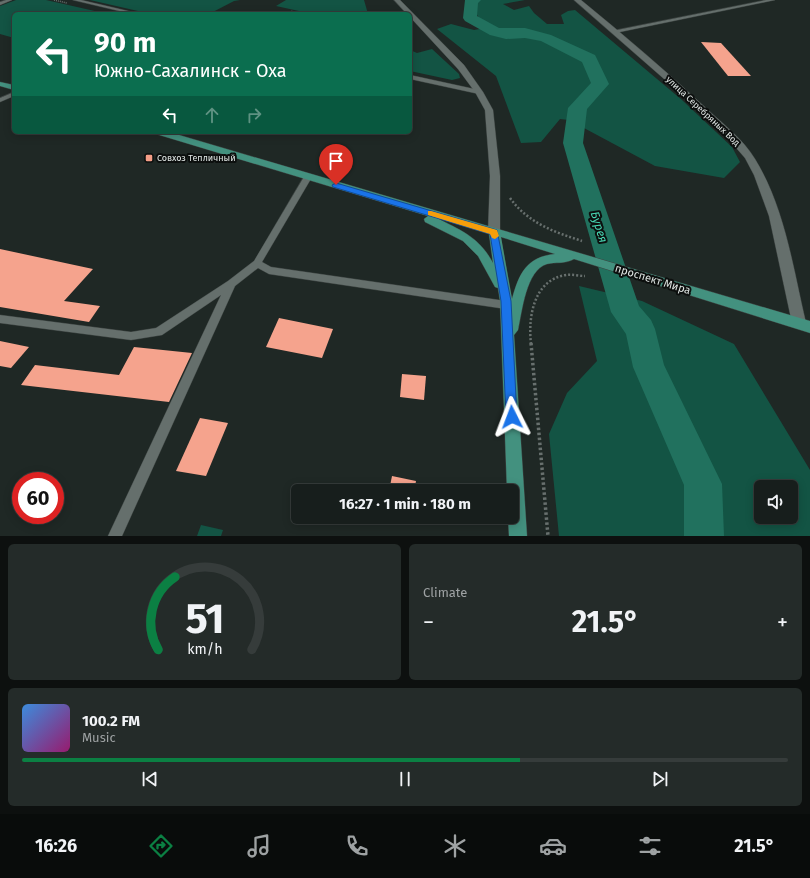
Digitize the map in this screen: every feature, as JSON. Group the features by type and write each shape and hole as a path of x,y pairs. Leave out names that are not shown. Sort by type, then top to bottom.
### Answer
{"main road":[{"path":"0,84 12,87"},
{"path":"166,134 378,198 441,225 467,238 482,253 505,299"},
{"name":"проспект Мира","path":"378,198 642,275 805,325"},
{"path":"494,232 505,299 518,536"},
{"path":"508,341 523,283 535,264 555,258 586,259"}],"street":[{"path":"397,0 408,12"},
{"name":"улица Серебряных Вод","path":"577,0 695,102 735,140 750,158 765,189 805,325"},
{"path":"412,16 461,67 479,92 489,110 494,176 494,232"}],"lane":[{"path":"0,4 10,0"},
{"path":"75,0 130,12"},
{"path":"615,32 773,0"},
{"path":"412,77 479,92"},
{"path":"0,100 12,95"},
{"path":"0,319 131,336 158,332 257,264 308,177"},
{"path":"257,264 269,270 505,299"},
{"path":"115,536 230,284"}],"path":[{"path":"510,198 516,208 527,217 544,227 582,241"},
{"path":"548,536 530,326 534,300 549,282 566,275 585,276"}],"green space":[{"path":"16,0 46,0 99,12 12,12 12,37 0,34 0,6"},
{"path":"90,0 240,0 234,1 213,12 142,12"},
{"path":"286,0 364,0 367,12 303,12 276,6"},
{"path":"468,0 525,0 503,4 514,10 529,6 534,13 547,24 564,24 561,15 568,11 575,10 682,100 732,147 740,162 724,178 655,166 569,120 560,119 541,142 521,143 496,76 437,29 451,24 474,30 485,28"},
{"path":"432,49 459,74 460,78 452,80 412,71 412,51 417,53"},
{"path":"579,286 642,301 734,344 810,470 810,536 559,536 549,434 567,393 597,361"},
{"path":"201,525 223,530 221,536 197,536"}],"building":[{"path":"701,42 721,43 751,76 728,76"},
{"path":"0,249 93,269 64,301 100,306 89,322 0,307"},
{"path":"279,318 333,329 322,358 266,347"},
{"path":"0,341 29,347 11,368 0,366"},
{"path":"134,347 192,353 169,402 21,385 35,365 119,375"},
{"path":"402,374 426,376 424,400 400,397"},
{"path":"200,418 228,423 206,476 176,471"},
{"path":"392,476 416,481 415,484 390,484"}],"waterway":[{"name":"Бурея","path":"474,0 471,1 470,18 495,32 506,34 525,33 546,38 589,59 600,84 578,108 573,143 626,312 640,329 649,367 703,484 704,536"}],"slow traffic":[{"path":"431,213 494,232 495,236"}],"place":[{"name":"Совхоз Тепличный","path":"149,158"}],"route":[{"path":"336,185 494,232 506,301 512,417"}]}
